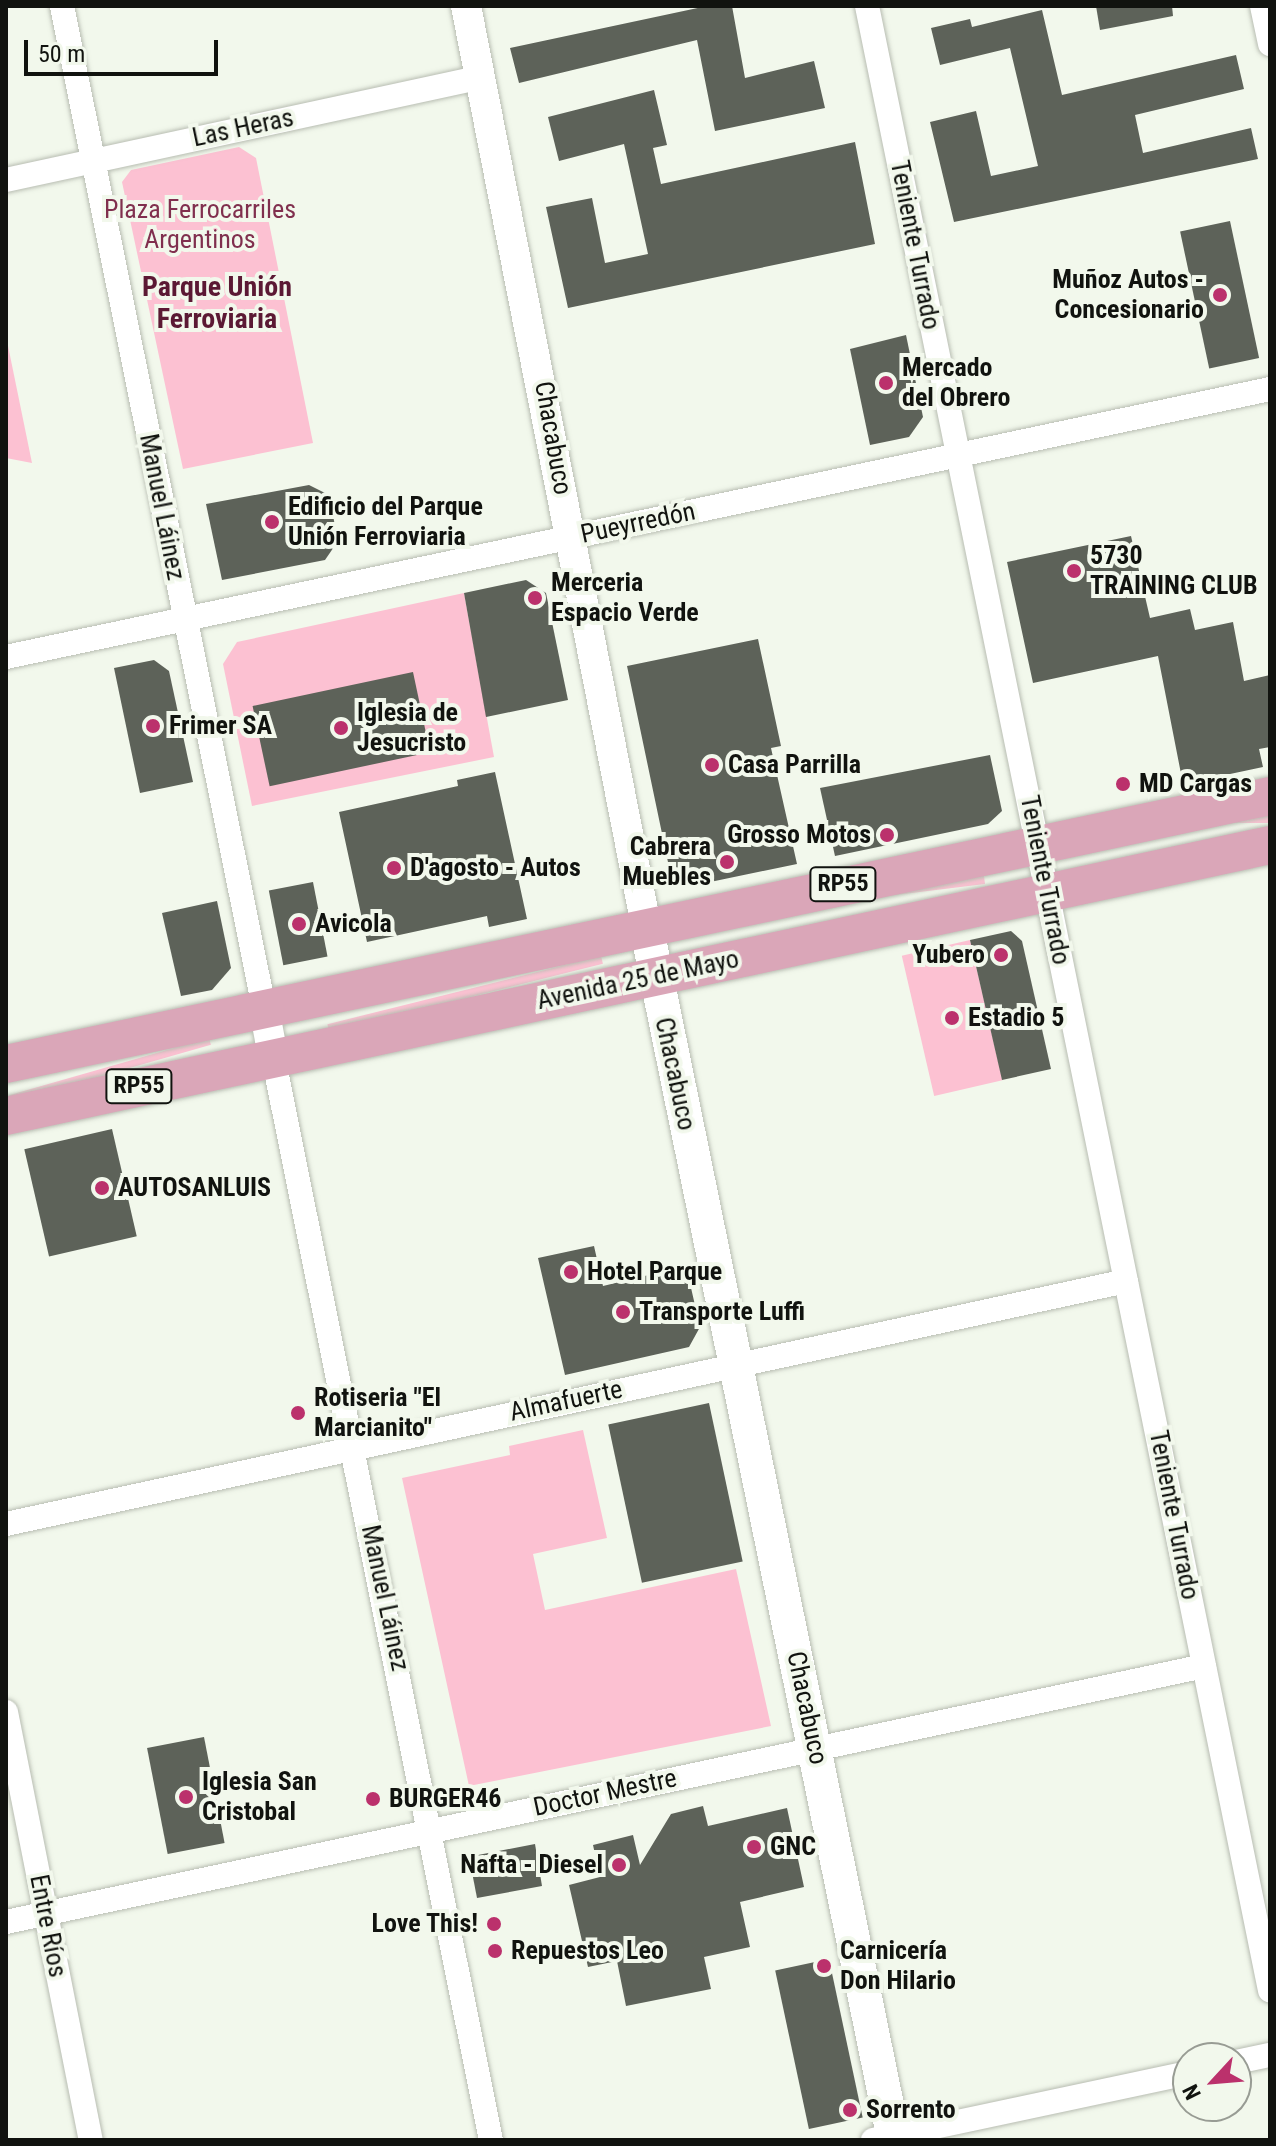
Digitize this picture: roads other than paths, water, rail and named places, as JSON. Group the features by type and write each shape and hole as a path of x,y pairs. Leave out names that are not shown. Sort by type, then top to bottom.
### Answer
{"main road":[{"name":"Avenida 25 de Mayo","path":"6,1064 646,925 1270,796"},
{"name":"Avenida 25 de Mayo","path":"6,1116 273,1056 1270,845"},
{"name":"Chacabuco","path":"646,925 815,1747 887,2139"}],"street":[{"name":"Manuel Láinez","path":"62,6 264,1008"},
{"name":"Chacabuco","path":"466,6 646,925"},
{"name":"Teniente Turrado","path":"867,6 1270,1990"},
{"path":"1262,6 1270,44"},
{"name":"Las Heras","path":"6,180 481,77"},
{"name":"Pueyrredón","path":"6,657 1270,389"},
{"path":"264,1008 273,1056"},
{"name":"Manuel Láinez","path":"273,1056 433,1830 491,2140"},
{"name":"Almafuerte","path":"6,1524 1126,1281"},
{"name":"Doctor Mestre","path":"6,1922 1204,1666"},
{"name":"Entre Ríos","path":"6,1712 91,2140"},
{"path":"887,2139 1172,2077"}],"place":[{"name":"Muñoz Autos - Concesionario","path":"1220,295"},
{"name":"Mercado del Obrero","path":"886,383"},
{"name":"Edificio del Parque Unión Ferroviaria","path":"272,522"},
{"name":"5730 TRAINING CLUB","path":"1074,571"},
{"name":"Merceria Espacio Verde","path":"535,598"},
{"name":"Frimer SA","path":"153,726"},
{"name":"Iglesia de Jesucristo","path":"341,728"},
{"name":"Casa Parrilla","path":"712,765"},
{"name":"MD Cargas","path":"1123,784"},
{"name":"Grosso Motos","path":"887,835"},
{"name":"Cabrera Muebles","path":"727,862"},
{"name":"D'agosto - Autos","path":"394,868"},
{"name":"Avicola","path":"299,924"},
{"name":"Yubero","path":"1001,955"},
{"name":"Estadio 5","path":"952,1018"},
{"name":"AUTOSANLUIS","path":"102,1188"},
{"name":"Hotel Parque","path":"571,1272"},
{"name":"Transporte Luffi","path":"623,1312"},
{"name":"Rotiseria \"El Marcianito\"","path":"298,1413"},
{"name":"Iglesia San Cristobal","path":"186,1797"},
{"name":"BURGER46","path":"373,1799"},
{"name":"GNC","path":"754,1847"},
{"name":"Nafta - Diesel","path":"619,1865"},
{"name":"Love This!","path":"494,1924"},
{"name":"Repuestos Leo","path":"495,1951"},
{"name":"Carnicería Don Hilario","path":"824,1966"},
{"name":"Sorrento","path":"850,2110"}],"district":[{"name":"Parque Unión Ferroviaria","path":"217,303"}],"park label":[{"name":"Plaza Ferrocarriles Argentinos","path":"200,225"}]}
